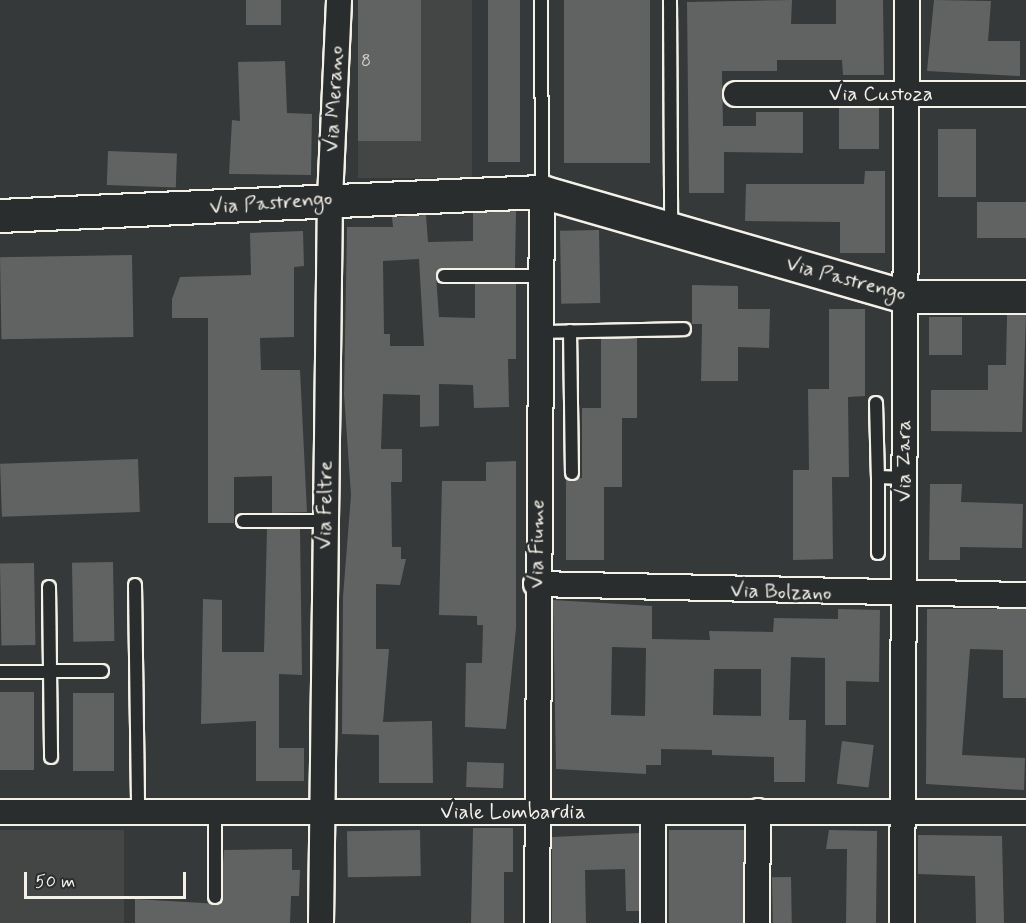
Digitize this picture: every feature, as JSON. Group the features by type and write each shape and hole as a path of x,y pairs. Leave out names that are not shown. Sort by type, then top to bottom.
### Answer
{"street":[{"name":"Via Merano","path":"330,198 339,0"},
{"name":"Via Zara","path":"902,923 907,0"},
{"name":"Via Custoza","path":"736,94 1026,94"},
{"name":"Via Pastrengo","path":"0,216 330,198 542,192 905,297 1026,297"},
{"name":"Via Fiume","path":"537,923 536,584 542,192"},
{"name":"Via Feltre","path":"321,923 320,811 330,198"},
{"name":"Via Bolzano","path":"536,584 903,596 1026,595"},
{"path":"757,923 758,811"},
{"name":"Viale Lombardia","path":"0,812 1026,812"},
{"path":"653,812 653,923"}],"lane":[{"path":"541,0 542,192"},
{"path":"670,0 671,230"},
{"path":"444,276 542,276"},
{"path":"541,332 684,329"},
{"path":"570,332 572,473"},
{"path":"876,403 878,554"},
{"path":"878,477 904,478"},
{"path":"243,521 325,520"},
{"path":"135,585 138,812"},
{"path":"49,587 51,757"},
{"path":"0,672 102,671"},
{"path":"215,813 215,897"}],"shaded area":[{"path":"358,0 472,0 472,178 358,178"},
{"path":"0,830 124,830 124,923 0,923"}],"building":[{"path":"246,0 281,0 281,25 246,25"},
{"path":"358,0 421,0 421,141 358,141"},
{"path":"488,0 520,0 520,162 488,162"},
{"path":"564,0 650,0 650,163 564,163"},
{"path":"792,0 791,24 836,24 836,0 883,0 884,75 843,75 842,60 777,60 777,71 722,71 723,126 756,126 756,112 803,112 803,153 724,152 724,193 689,193 687,2"},
{"path":"934,0 991,1 988,41 1020,41 1020,76 927,71"},
{"path":"285,61 287,113 312,114 311,175 229,174 232,120 240,121 238,62"},
{"path":"839,108 879,108 879,149 839,149"},
{"path":"938,129 976,129 976,197 938,197"},
{"path":"108,151 177,153 176,187 107,185"},
{"path":"865,171 885,171 885,253 840,253 840,222 745,221 746,184 864,184"},
{"path":"977,202 1026,202 1026,238 977,238"},
{"path":"516,211 515,268 444,268 436,275 439,317 475,318 475,284 516,284 516,359 508,359 509,407 474,408 473,385 439,384 439,426 420,427 420,395 383,394 381,449 402,449 402,482 391,482 392,547 401,547 401,559 406,559 400,585 376,584 376,649 389,649 383,722 432,721 433,783 379,783 379,735 342,734 343,597 351,495 344,394 347,227 393,227 392,217 426,215 428,242 473,241 473,213","holes":["419,259 424,346 390,346 390,334 384,334 383,261"]},
{"path":"599,230 600,303 561,304 560,231"},
{"path":"303,231 304,266 294,267 294,337 260,338 261,370 300,370 307,512 272,513 272,476 234,477 234,523 208,523 208,318 172,318 172,299 180,277 251,275 250,233"},
{"path":"132,255 133,337 1,339 0,257"},
{"path":"692,285 738,286 738,309 770,309 769,348 738,347 738,381 701,381 702,324 692,324"},
{"path":"829,309 865,309 865,396 848,397 849,477 832,477 833,559 793,560 793,470 809,470 808,389 829,389"},
{"path":"1007,315 1026,315 1022,432 931,431 931,390 988,390 988,365 1006,365"},
{"path":"929,317 962,317 962,355 929,355"},
{"path":"637,338 637,418 622,418 622,487 604,487 604,560 566,560 566,478 582,478 582,408 601,408 601,339"},
{"path":"138,459 140,512 2,517 0,464"},
{"path":"516,461 516,628 506,729 465,727 466,663 482,663 483,625 477,625 477,616 439,615 442,481 486,481 486,462"},
{"path":"930,484 962,484 961,502 1023,504 1022,548 960,547 960,560 929,560"},
{"path":"267,529 300,529 302,675 279,674 279,748 304,748 304,781 256,781 256,721 201,724 203,599 222,600 222,652 264,652"},
{"path":"113,562 114,641 73,642 72,563"},
{"path":"34,563 35,645 1,646 0,564"},
{"path":"553,600 652,606 652,639 710,640 709,631 773,632 774,618 838,619 838,609 880,610 879,682 846,681 846,725 825,725 825,658 791,657 789,720 806,720 805,782 774,782 774,757 712,755 712,750 661,749 661,765 646,765 646,774 556,769","holes":["612,647 646,648 645,716 611,715","714,669 761,669 761,716 713,715"]},
{"path":"927,609 1026,609 1026,698 1003,698 1003,650 970,649 962,755 1025,758 1024,790 926,784"},
{"path":"0,692 34,692 34,770 0,770"},
{"path":"73,693 114,693 114,771 73,771"},
{"path":"842,741 874,745 869,788 837,784"},
{"path":"467,762 504,763 503,788 466,787"},
{"path":"473,828 513,828 513,872 504,872 504,923 471,923"},
{"path":"420,830 421,876 348,877 347,831"},
{"path":"669,830 744,830 744,923 669,923"},
{"path":"829,830 877,831 876,923 846,923 847,849 826,849"},
{"path":"639,833 639,911 626,911 625,869 585,870 586,923 552,923 552,837"},
{"path":"918,835 1002,836 1004,923 976,923 975,876 918,874"},
{"path":"292,849 292,870 300,870 299,896 291,896 290,923 135,923 135,899 220,904 224,850"},
{"path":"772,877 791,877 792,923 773,923"}]}
